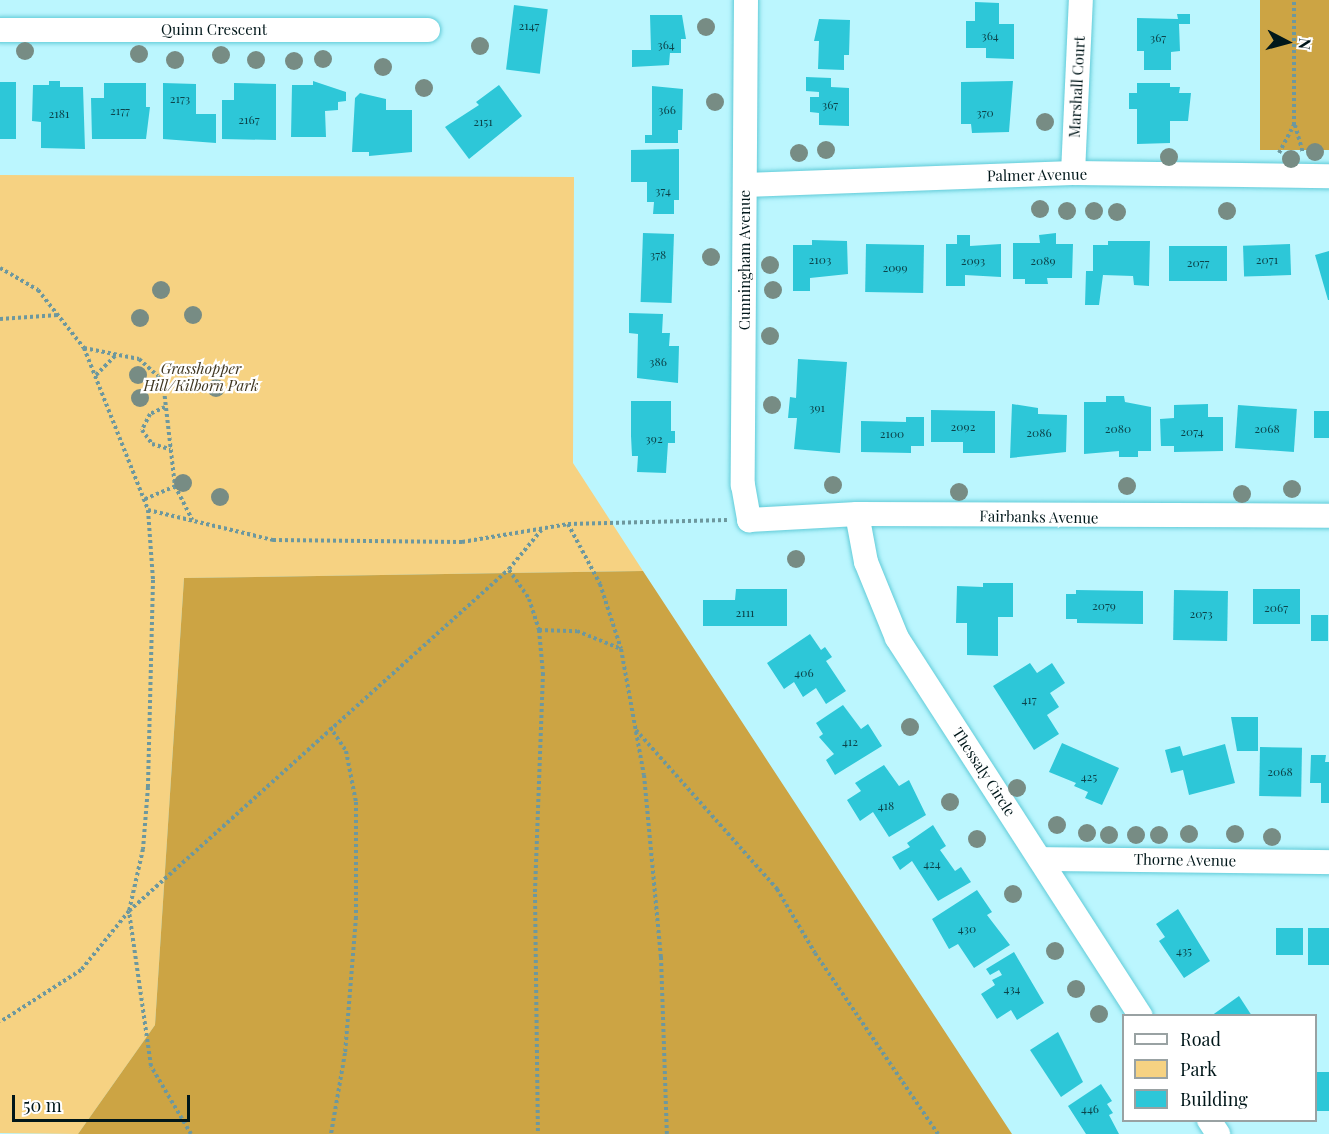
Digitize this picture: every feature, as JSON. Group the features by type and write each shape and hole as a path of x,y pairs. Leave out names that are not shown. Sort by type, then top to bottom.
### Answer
{"street":[{"name":"Cunningham Avenue","path":"746,0 743,485 749,520"},
{"name":"Marshall Court","path":"1073,173 1081,0"},
{"name":"Quinn Crescent","path":"0,30 428,30"},
{"name":"Palmer Avenue","path":"745,185 1073,173 1329,176"},
{"name":"Fairbanks Avenue","path":"749,520 857,514 1329,516"},
{"name":"Thessaly Circle","path":"857,514 866,562 897,638 1141,1014"},
{"name":"Thorne Avenue","path":"1040,859 1329,862"}],"path":[{"path":"1265,177 1294,125 1294,0"},
{"path":"0,268 38,290 84,348 148,510 153,580 148,787 143,849 129,911 152,1066 191,1134"},
{"path":"0,319 58,315"},
{"path":"84,348 139,359 158,376 164,390 175,486 192,520"},
{"path":"96,375 115,355"},
{"path":"165,408 150,414 142,430 152,444 170,449"},
{"path":"145,499 175,486"},
{"path":"148,510 273,540 462,542 568,524 749,520"},
{"path":"568,524 600,584 621,649 633,727 644,774 661,957 667,1134"},
{"path":"0,1022 81,970 129,911 330,727 509,569 543,528"},
{"path":"509,569 529,599 539,630 543,674 535,894 538,1134"},
{"path":"539,630 577,631 621,649"},
{"path":"330,727 346,751 356,802 356,871 345,1053 331,1134"},
{"path":"633,727 777,889 815,953 938,1134"}],"green space":[{"name":"Grasshopper Hill/Kilborn Park","path":"0,175 574,177 573,463 643,571 184,578 155,1025 78,1134 0,1133"}],"shaded area":[{"path":"1260,0 1329,0 1329,150 1260,150"},
{"path":"643,571 1012,1134 78,1134 155,1025 184,578"}],"building":[{"path":"975,2 999,3 999,24 1014,24 1014,59 986,58 986,48 966,48 966,21 975,21"},
{"path":"514,5 548,9 540,74 506,70"},
{"path":"1177,14 1190,14 1190,24 1179,24 1180,51 1171,52 1171,70 1144,70 1144,51 1137,51 1137,18 1178,19"},
{"path":"650,15 682,15 686,39 681,39 681,53 670,53 669,65 632,67 632,50 651,50"},
{"path":"819,19 850,20 849,55 844,55 844,70 818,69 819,41 814,41"},
{"path":"806,77 831,78 831,87 849,88 849,126 819,125 819,113 810,112 810,97 819,97 819,92 806,91"},
{"path":"49,81 60,81 60,87 83,87 85,149 41,148 41,122 32,121 33,85 49,85"},
{"path":"313,81 346,92 346,101 338,102 338,110 325,111 326,137 291,137 292,85 313,85"},
{"path":"1013,81 1009,132 972,133 971,124 961,124 961,82"},
{"path":"0,82 16,82 16,139 0,139"},
{"path":"104,83 146,83 146,107 150,107 146,139 92,139 91,98 104,98"},
{"path":"163,83 196,84 196,114 216,114 216,143 163,139"},
{"path":"234,83 276,84 276,140 222,139 222,100 234,100"},
{"path":"1137,83 1170,83 1170,87 1180,87 1179,93 1191,93 1188,121 1170,121 1170,143 1137,144 1137,109 1129,109 1129,93 1137,93"},
{"path":"499,85 522,116 469,159 445,127 479,105 476,102"},
{"path":"652,86 683,89 682,130 678,130 678,143 645,143 645,135 652,135"},
{"path":"360,93 386,99 386,110 412,110 412,152 369,156 369,152 352,152 355,98"},
{"path":"679,149 679,200 674,200 674,214 653,214 654,202 647,202 647,182 631,182 631,150"},
{"path":"643,233 674,234 672,303 641,302"},
{"path":"1056,233 1056,244 1073,244 1072,278 1047,278 1048,284 1025,284 1025,279 1013,279 1013,243 1040,243 1039,235"},
{"path":"957,235 970,235 970,246 1001,244 1001,277 965,275 965,286 946,286 946,244 957,244"},
{"path":"812,240 847,241 848,274 810,278 810,291 793,291 793,245 812,245"},
{"path":"1108,241 1150,241 1149,286 1134,285 1133,276 1103,275 1099,305 1085,305 1086,271 1093,271 1093,245 1108,245"},
{"path":"866,244 924,245 923,293 865,292"},
{"path":"1290,244 1291,275 1244,277 1243,246"},
{"path":"1169,246 1227,246 1227,281 1169,281"},
{"path":"1329,251 1329,300 1328,300 1315,255"},
{"path":"629,313 663,314 662,333 670,333 669,346 679,346 678,383 637,378 638,334 629,333"},
{"path":"798,359 847,362 840,453 794,449 797,418 788,418 790,397 796,398"},
{"path":"1106,396 1124,396 1125,402 1151,407 1151,451 1138,451 1138,457 1119,457 1119,451 1084,454 1084,402 1106,402"},
{"path":"631,401 671,401 671,431 675,431 675,443 668,443 666,473 637,472 638,456 632,456"},
{"path":"1012,404 1038,408 1038,414 1067,415 1066,452 1010,458"},
{"path":"1208,404 1208,417 1223,417 1223,451 1174,452 1174,446 1161,446 1160,419 1174,418 1174,405"},
{"path":"1238,405 1297,409 1294,452 1235,448"},
{"path":"931,410 995,411 995,453 963,453 963,442 931,442"},
{"path":"1314,411 1329,411 1329,438 1314,438"},
{"path":"906,417 924,417 924,446 911,446 911,453 861,452 861,421 906,422"},
{"path":"983,583 1013,583 1013,617 998,617 998,656 967,655 967,623 956,623 957,586 983,587"},
{"path":"736,589 787,589 787,626 703,626 703,600 735,600"},
{"path":"1253,589 1300,589 1300,624 1253,624"},
{"path":"1076,590 1143,591 1143,624 1077,623 1077,619 1066,619 1066,594 1076,594"},
{"path":"1174,590 1228,591 1227,641 1173,640"},
{"path":"1311,615 1328,615 1328,641 1311,641"},
{"path":"810,634 821,650 825,647 832,657 826,661 846,691 826,704 816,688 803,697 794,682 784,689 767,663"},
{"path":"1030,663 1037,673 1052,663 1065,683 1050,693 1059,707 1047,715 1059,734 1034,750 993,686"},
{"path":"843,705 861,729 868,724 882,746 835,775 826,760 834,754 819,737 823,734 816,723"},
{"path":"1231,717 1258,717 1258,751 1237,751"},
{"path":"1062,743 1119,768 1102,805 1085,798 1088,792 1074,786 1076,783 1049,772"},
{"path":"1225,744 1235,783 1189,795 1183,770 1171,773 1165,750 1180,746 1183,756"},
{"path":"1260,747 1302,748 1301,797 1259,796"},
{"path":"1311,755 1326,755 1325,762 1329,762 1329,803 1321,803 1321,783 1310,783"},
{"path":"884,765 899,786 909,780 926,815 889,837 873,812 860,821 847,800 861,791 855,783"},
{"path":"933,825 946,846 940,850 955,871 961,867 971,882 938,901 912,861 900,870 892,857 910,847 907,843"},
{"path":"977,890 992,912 987,915 1010,945 974,968 958,944 949,949 932,919"},
{"path":"1178,909 1210,961 1184,978 1159,941 1165,937 1156,924"},
{"path":"1276,928 1303,928 1303,955 1276,955"},
{"path":"1308,928 1329,928 1329,965 1308,965"},
{"path":"1014,952 1044,1003 1017,1020 1011,1010 997,1019 981,994 995,985 992,980 1002,975 999,970 990,975 986,969"},
{"path":"1239,996 1251,1014 1214,1014"},
{"path":"1058,1032 1083,1082 1061,1097 1030,1050"},
{"path":"1317,1072 1329,1072 1329,1111 1317,1111"},
{"path":"1101,1084 1112,1101 1107,1104 1113,1113 1109,1115 1119,1134 1086,1134 1068,1106"}]}
